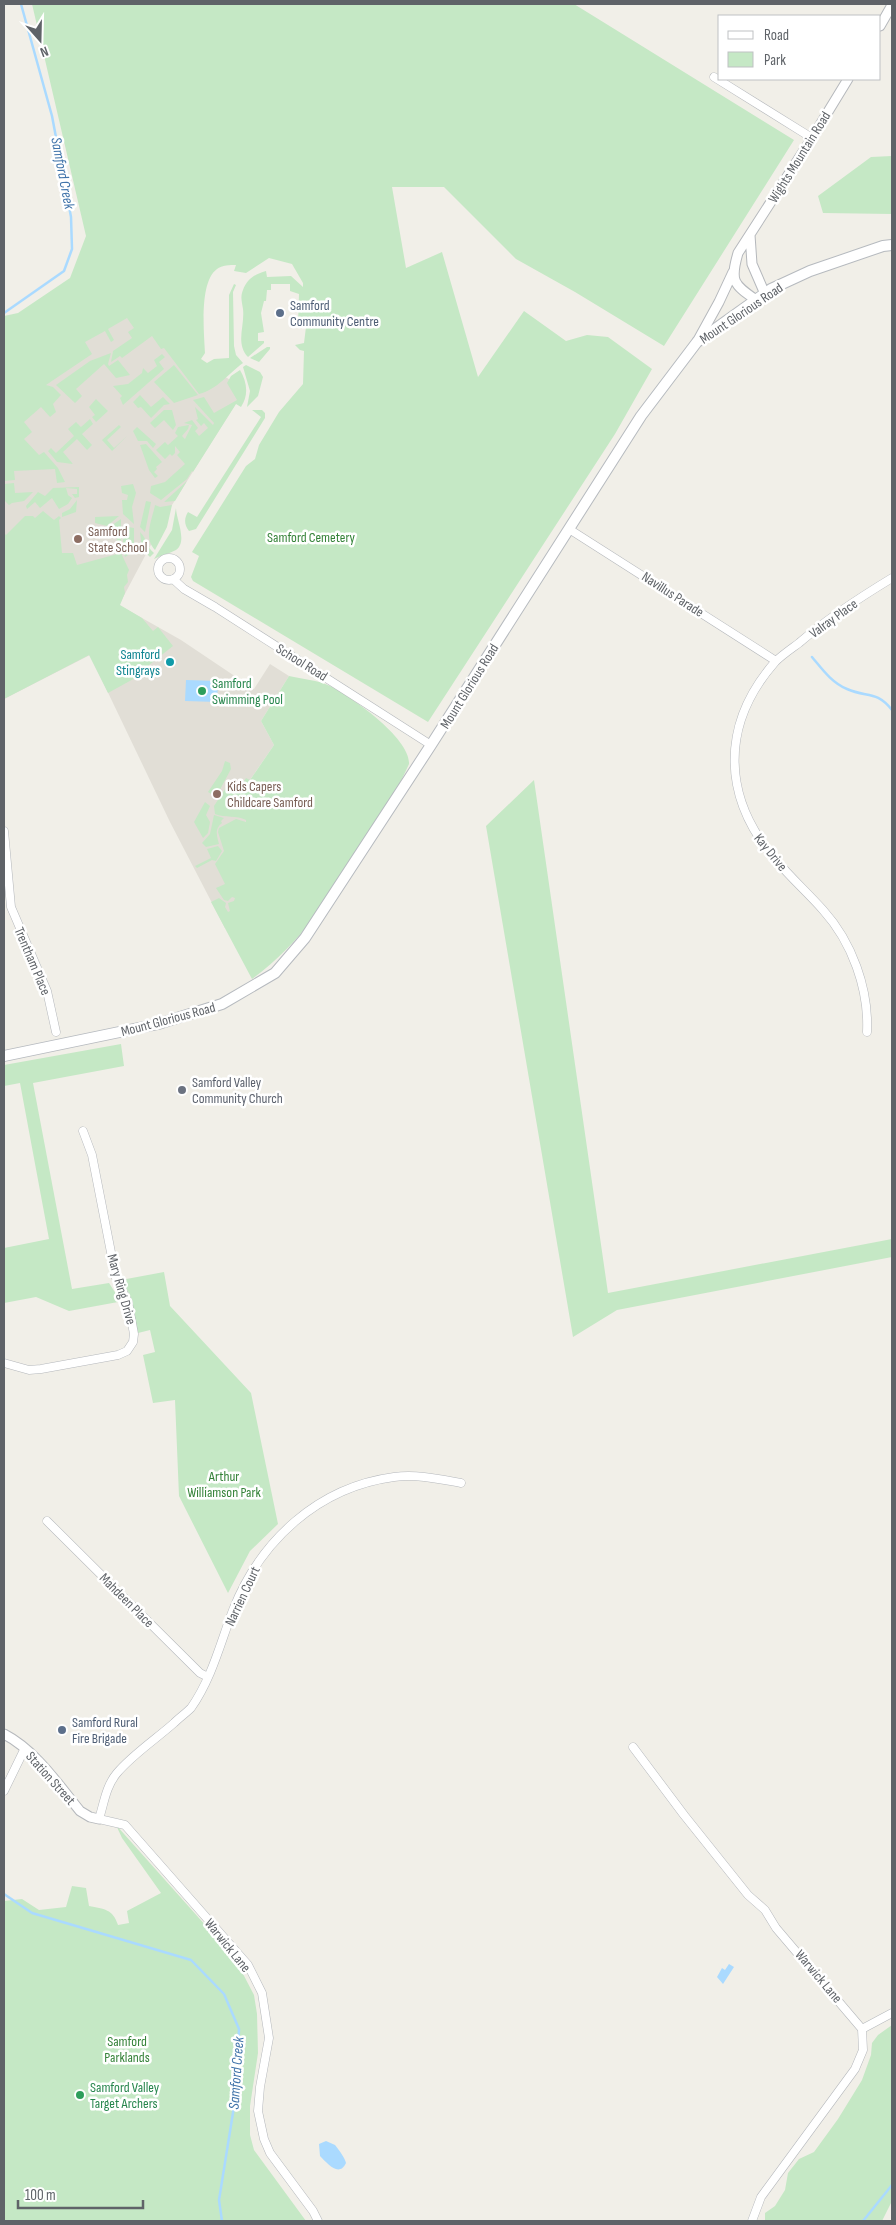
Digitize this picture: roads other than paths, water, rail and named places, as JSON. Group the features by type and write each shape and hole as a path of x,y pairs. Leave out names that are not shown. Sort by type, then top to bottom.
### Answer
{"main road":[{"name":"Mount Glorious Road","path":"4,1056 158,1024 222,1004 276,973 305,938 641,416 697,342 760,297 810,271 883,246 892,245"}],"street":[{"path":"881,24 892,5"},
{"path":"714,77 718,79"},
{"path":"719,80 812,138"},
{"name":"Wights Mountain Road","path":"697,342 733,272 738,253 847,80"},
{"path":"750,235 752,264 760,297"},
{"path":"733,272 738,288 760,297"},
{"name":"Navillus Parade","path":"569,529 776,661"},
{"name":"Valray Place","path":"776,661 825,621 892,578"},
{"name":"School Road","path":"173,579 184,589 215,606 431,745"},
{"name":"Kay Drive","path":"776,661 751,696 742,714 734,765 737,791 744,812 759,838 775,860 825,911 844,939 861,977 868,1018 867,1032"},
{"name":"Trentham Place","path":"4,831 11,907 47,991 56,1032"},
{"name":"Mary Ring Drive","path":"4,1363 30,1370 41,1369 118,1355 127,1351 133,1342 134,1334 128,1302 116,1278 92,1155 83,1131"},
{"name":"Narrien Court","path":"99,1819 108,1789 117,1773 190,1709 216,1663 235,1606 260,1559 277,1537 300,1516 331,1496 362,1484 394,1477 426,1476 462,1484"},
{"name":"Mahdeen Place","path":"47,1521 200,1673 208,1677"},
{"name":"Station Street","path":"4,1734 25,1748 80,1811 99,1819"},
{"name":"Warwick Lane","path":"633,1747 748,1895 765,1910 776,1928 862,2029"},
{"path":"4,1791 25,1748"},
{"name":"Warwick Lane","path":"99,1819 125,1825 248,1965 262,1993 269,2038 260,2087 258,2111 264,2139 270,2153 313,2211 318,2221"},
{"path":"752,2221 761,2197 855,2069 863,2050 862,2029 892,2013"}],"water":[{"name":"Samford Swimming Pool","path":"186,680 218,681 217,702 185,701"},
{"path":"729,1964 734,1967 723,1984 717,1977 722,1968 725,1970"},
{"path":"326,2141 335,2145 346,2163 340,2169 333,2168 320,2156 319,2144"}],"waterway":[{"name":"Samford Creek","path":"4,313 64,271 72,249 71,217 52,116 21,4"},
{"path":"812,657 837,683 854,692 876,697 892,710"},
{"name":"Samford Creek","path":"4,1894 32,1913 191,1960 224,1994 239,2029 236,2094 219,2200 222,2221"},
{"path":"863,2221 892,2185"}],"place":[{"name":"Samford Community Centre","path":"280,313"},
{"name":"Samford State School","path":"78,539"},
{"name":"Samford Stingrays","path":"170,662"},
{"name":"Samford Swimming Pool","path":"202,691"},
{"name":"Kids Capers Childcare Samford","path":"217,794"},
{"name":"Samford Valley Community Church","path":"182,1090"},
{"name":"Samford Rural Fire Brigade","path":"62,1730"},
{"name":"Samford Valley Target Archers","path":"80,2095"}],"park label":[{"name":"Samford Cemetery","path":"311,537"},
{"name":"Arthur Williamson Park","path":"224,1484"},
{"name":"Samford Parklands","path":"127,2050"}]}
